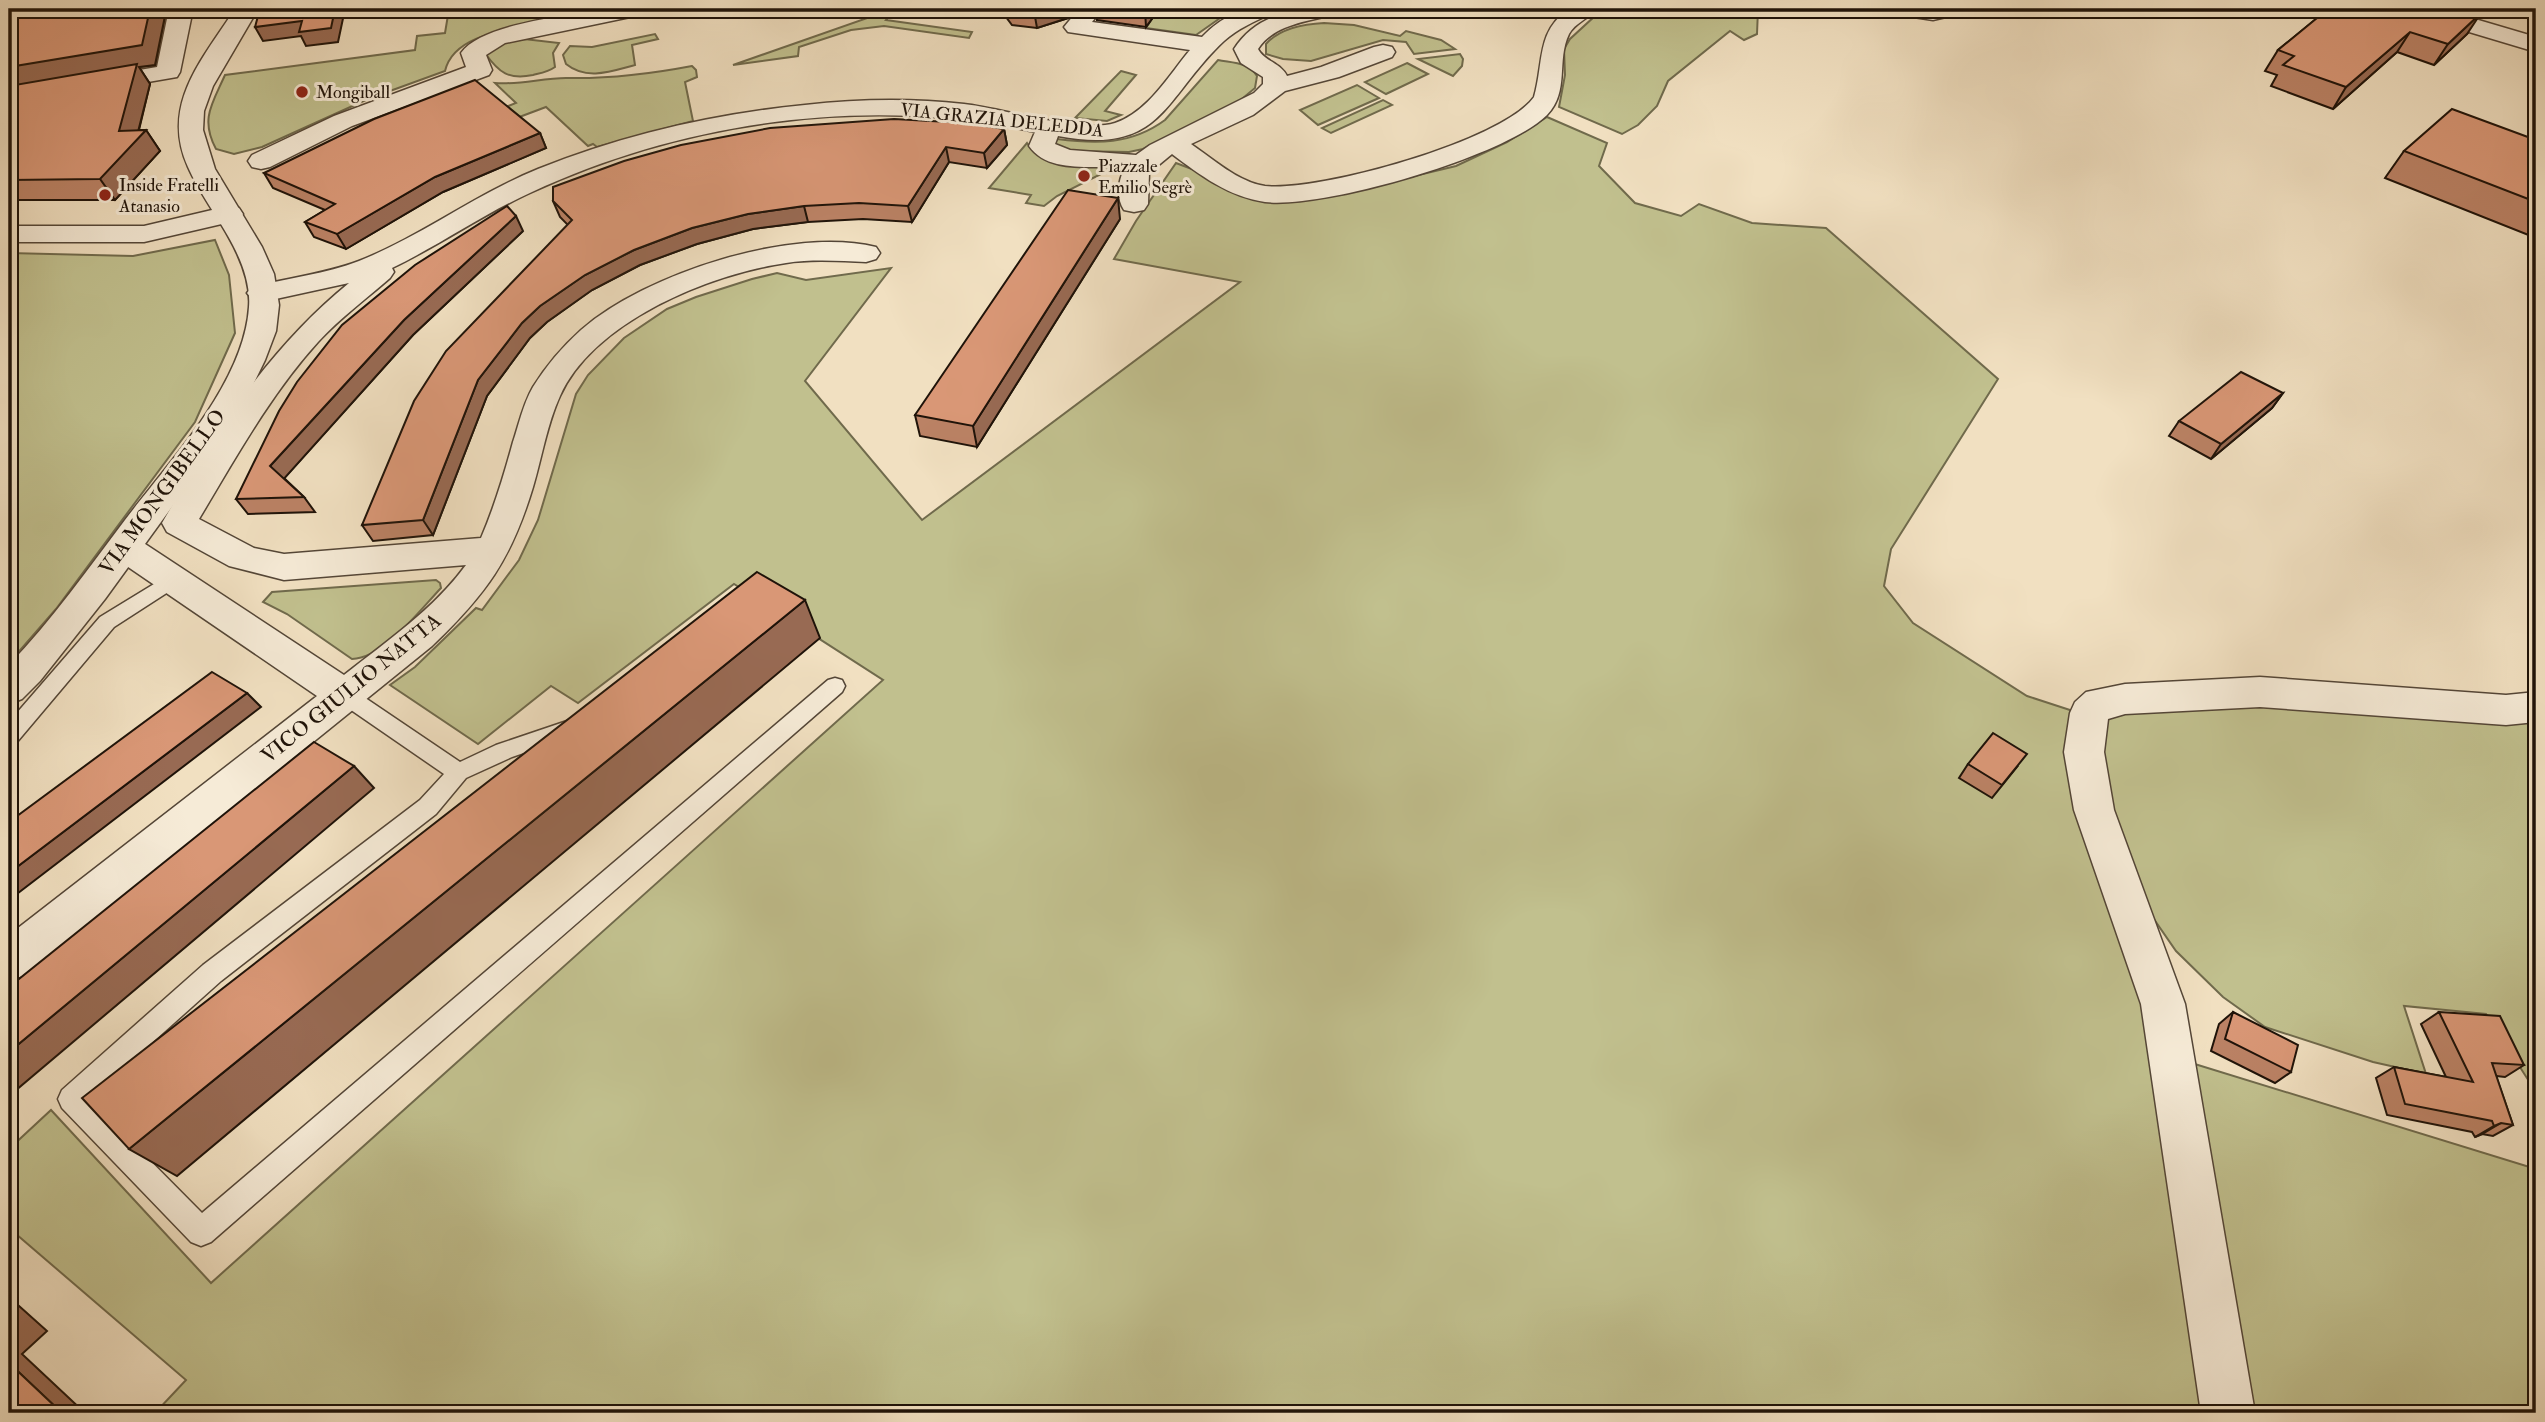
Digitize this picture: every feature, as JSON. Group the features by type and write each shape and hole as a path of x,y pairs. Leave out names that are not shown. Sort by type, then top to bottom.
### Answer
{"street":[{"path":"9,99 168,72 181,9"},
{"name":"VIA MONGIBELLO","path":"9,689 51,643 216,424 241,378 258,338 264,307 256,264 192,149 191,112 201,88 246,9"},
{"path":"261,161 353,117 481,70 473,53 486,42 635,9"},
{"path":"1091,9 1076,27 1207,46"},
{"name":"VIA GRAZIA DELEDDA","path":"409,247 521,186 582,162 657,139 732,123 805,113 918,109 999,116 1052,127 1101,132 1127,127 1142,119 1155,107 1207,46 1227,27 1263,9"},
{"path":"1276,86 1275,74 1250,58 1246,49 1250,39 1282,22 1328,9"},
{"path":"1173,144 1225,181 1266,194 1309,192 1444,158 1524,121 1540,107 1550,90 1550,54 1555,37 1564,22 1584,9"},
{"path":"1902,9 1933,13 1951,9"},
{"path":"2417,9 2536,45"},
{"path":"1134,204 1133,186 1141,164 1173,144 1256,105 1276,86 1331,72 1383,52"},
{"path":"1052,127 1043,139 1042,146 1048,153 1063,157 1119,158 1141,164"},
{"path":"9,234 144,234 229,214"},
{"path":"262,293 353,273 409,247"},
{"path":"409,247 331,311 301,343 233,435 179,523 221,549 256,564 284,567 492,550"},
{"name":"VICO GIULIO NATTA","path":"9,961 345,695 449,608 478,575 492,550 511,502 547,389 563,365 591,337 645,302 722,268 788,254 866,253"},
{"path":"124,547 345,695"},
{"path":"2228,1413 2164,1004 2094,810 2084,752 2089,713 2101,703 2125,699 2260,692 2506,710 2536,707"}],"lane":[{"path":"9,736 107,622 172,580"},
{"path":"585,721 458,772 428,807 212,973 71,1099 201,1232 835,687"},
{"path":"345,695 458,772"}],"shaded area":[{"name":"Mongiball","path":"449,9 610,9 557,20 554,12 540,15 542,23 500,31 471,41 450,58 445,71 368,99 262,147 234,154 216,149 208,120 212,103 225,75 415,50 417,36 445,33"},
{"path":"880,9 896,9 886,20 972,32 969,38 884,26 851,30 799,47 798,56 733,65 876,15"},
{"path":"1186,9 1233,9 1196,35 1146,28 1156,13"},
{"path":"1617,9 1758,9 1757,34 1744,40 1730,31 1668,81 1657,106 1638,125 1622,134 1559,107 1565,75 1564,49 1570,39 1595,16"},
{"path":"1324,23 1354,25 1400,36 1406,31 1441,40 1455,49 1414,54 1406,42 1383,40 1311,61 1283,59 1266,54 1266,44 1278,34 1301,26"},
{"path":"655,34 658,39 632,45 635,65 609,72 582,72 566,64 563,55 570,46 592,47"},
{"path":"524,39 559,43 553,53 555,67 533,75 511,76 495,66 485,53 499,43"},
{"path":"1460,54 1463,59 1462,66 1453,76 1418,59"},
{"path":"1218,60 1250,68 1257,76 1255,88 1237,103 1143,149 1129,152 1069,151 1055,144 1057,139 1113,141 1152,128 1165,120"},
{"path":"1407,63 1428,74 1386,94 1365,82"},
{"path":"692,66 697,77 685,82 693,121 597,147 593,144 588,146 546,107 514,119 503,108 516,103 495,83 614,77"},
{"path":"1121,71 1136,75 1105,111 1121,115 1107,121 1075,118"},
{"path":"1357,85 1379,98 1318,125 1300,110"},
{"path":"1383,100 1392,105 1331,133 1322,128"},
{"path":"1547,117 1607,143 1599,166 1635,203 1681,216 1699,204 1752,223 1826,228 1998,379 1891,549 1884,586 1913,623 2027,696 2070,710 2071,744 2143,965 2201,1413 155,1413 186,1380 9,1228 9,1149 51,1110 211,1283 883,680 734,584 578,703 551,686 478,744 390,685 415,667 476,608 482,610 519,560 538,520 576,394 588,375 624,338 667,309 752,279 777,273 806,280 891,268 805,381 922,520 1240,282 1114,259 1136,221 1176,163 1197,171 1230,190 1406,178 1456,166 1507,142"},
{"path":"1027,143 1034,151 1054,161 1115,167 1057,196 1044,206 1026,203 1031,195 989,188"},
{"path":"215,240 229,275 235,333 195,422 56,609 9,663 9,253 133,256"},
{"path":"436,580 441,588 401,631 376,651 352,659 287,614 263,602 272,592"},
{"path":"2259,699 2504,716 2536,715 2536,1087 2532,1086 2486,1014 2404,1006 2426,1074 2373,1062 2265,1027 2223,997 2176,951 2138,896 2106,810 2098,718 2109,710"},
{"path":"2185,1061 2536,1169 2536,1413 2239,1413"}],"building":[{"path":"70,9 150,9 142,45 9,67 9,18"},
{"path":"260,9 335,9 331,28 299,32 302,21 255,27"},
{"path":"2328,9 2466,9 2481,13 2448,44 2410,32 2346,87 2283,65 2294,56 2278,50"},
{"path":"137,64 119,131 146,130 100,179 9,180 9,86"},
{"path":"475,80 540,133 435,177 337,234 305,222 335,204 264,173 374,119"},
{"path":"2452,109 2536,140 2536,202 2404,151"},
{"path":"894,119 967,123 1004,129 984,153 946,147 908,206 859,203 804,206 748,214 692,228 634,250 585,275 540,306 522,323 478,380 423,520 362,525 414,401 446,351 572,220 553,201 553,187 624,161 681,145 770,128"},
{"path":"1068,190 1118,198 973,426 915,415"},
{"path":"507,206 516,216 404,320 270,466 304,497 236,499 279,411 297,382 342,325 415,265"},
{"path":"2241,372 2283,393 2221,444 2179,421"},
{"path":"757,572 805,600 129,1149 82,1098"},
{"path":"212,672 247,693 9,873 9,822"},
{"path":"1993,733 2027,754 2002,785 1968,764"},
{"path":"314,742 354,766 9,1052 9,987"},
{"path":"2233,1012 2298,1045 2291,1072 2225,1039"},
{"path":"2439,1012 2500,1016 2524,1065 2492,1063 2513,1125 2501,1123 2494,1126 2492,1121 2405,1104 2394,1067 2473,1082"},
{"path":"9,1363 62,1413 9,1413"}],"place":[{"name":"Mongiball","path":"302,92"},
{"name":"Piazzale Emilio Segrè","path":"1084,176"},
{"name":"Inside Fratelli Atanasio","path":"105,195"}]}
